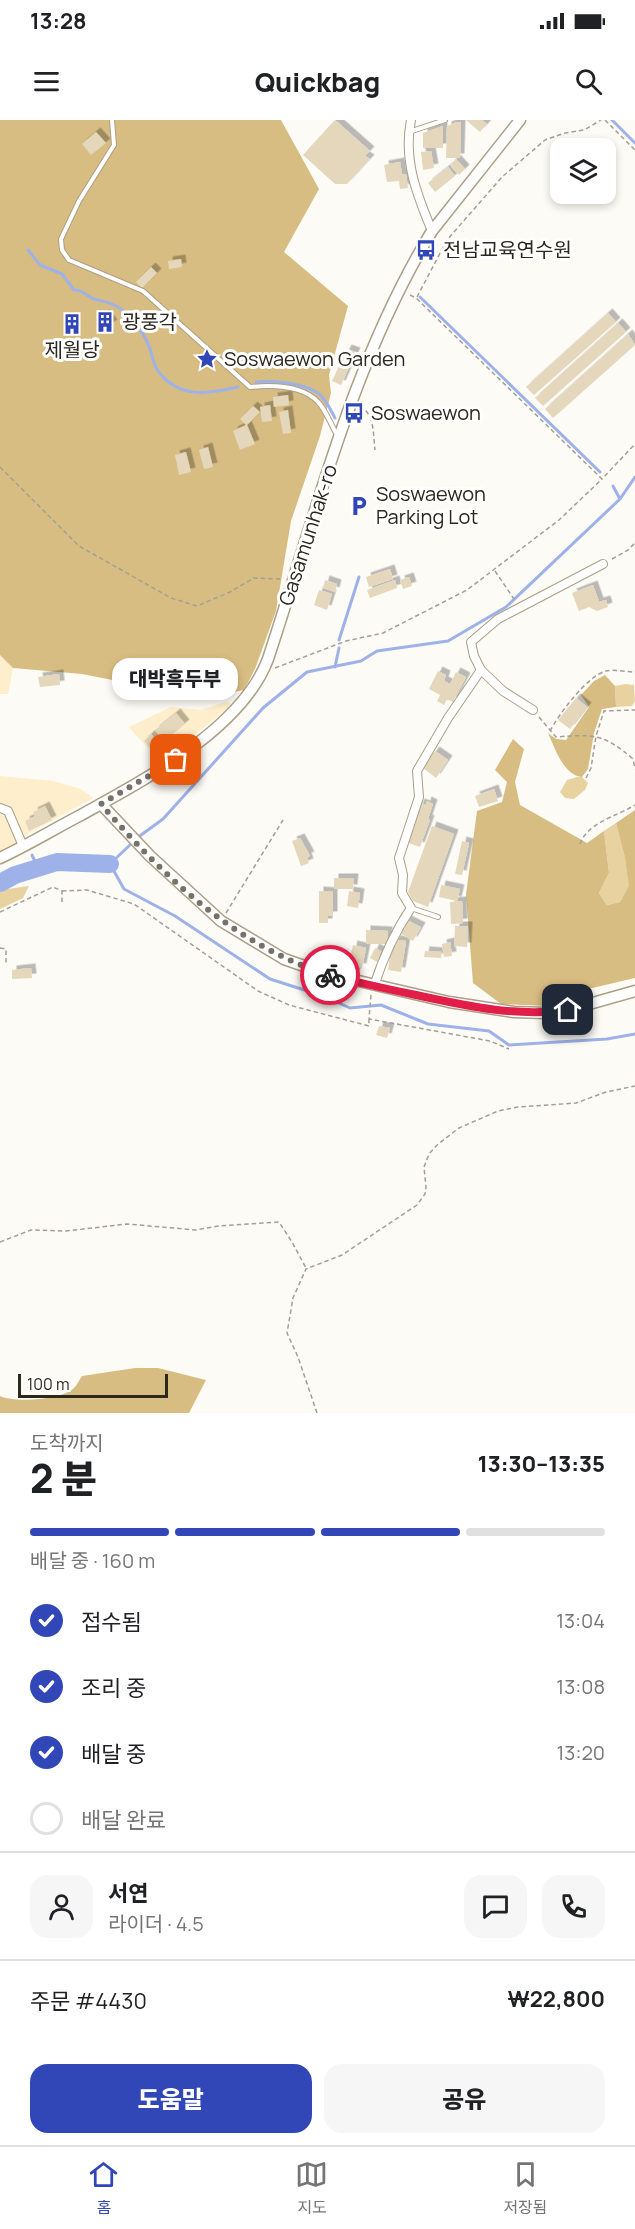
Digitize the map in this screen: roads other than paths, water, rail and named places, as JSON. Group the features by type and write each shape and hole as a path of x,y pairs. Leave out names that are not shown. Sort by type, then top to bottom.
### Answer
{"main road":[{"name":"Gasamunhak-ro","path":"0,858 101,804 176,760 234,710 251,691 263,672 338,439 366,363 432,231 520,120"},
{"path":"101,804 150,856 221,921 284,959 373,989 514,1012 544,1013 568,1010 634,992"}],"street":[{"path":"411,120 408,132 408,151 416,191 432,231"},
{"path":"533,710 503,691 481,670 474,656 471,642 498,619 603,564"},
{"path":"373,989 381,962 411,908 402,893 403,875 399,858 419,797 417,771 448,718 481,670"},
{"path":"0,808 8,811 23,846"}],"lane":[{"path":"112,120 114,145 79,201 61,239 62,250 69,260 142,291 250,387 267,386 305,393 319,402 338,439"},
{"path":"408,132 445,120"},
{"path":"411,908 438,917"}],"waterway":[{"path":"612,120 635,143"},
{"path":"28,250 40,265 62,274 74,290 122,309 137,324 158,371 175,386 195,392 238,387"},
{"path":"420,297 600,472"},
{"path":"256,382 288,383 312,390 328,404 335,418"},
{"path":"137,838 163,819 263,708 307,672 361,661 377,651 448,641 506,607 620,499 635,477"},
{"path":"613,486 620,499"},
{"path":"339,640 359,577"},
{"path":"335,667 339,648"},
{"path":"132,843 110,864 124,889 175,916 270,979 323,996 350,1008 381,1005 428,1024 489,1031 509,1045 607,1039 635,1034"},
{"path":"32,855 38,868"},
{"path":"0,883 15,875 57,862 110,864"}],"place":[{"name":"전남교육연수원","path":"426,250"},
{"name":"광풍각","path":"105,322"},
{"name":"제월당","path":"72,324"},
{"name":"Soswaewon Garden","path":"207,359"},
{"name":"Soswaewon","path":"354,413"},
{"name":"Soswaewon Parking Lot","path":"359,506"},
{"name":"대박흑두부","path":"176,760"}]}
